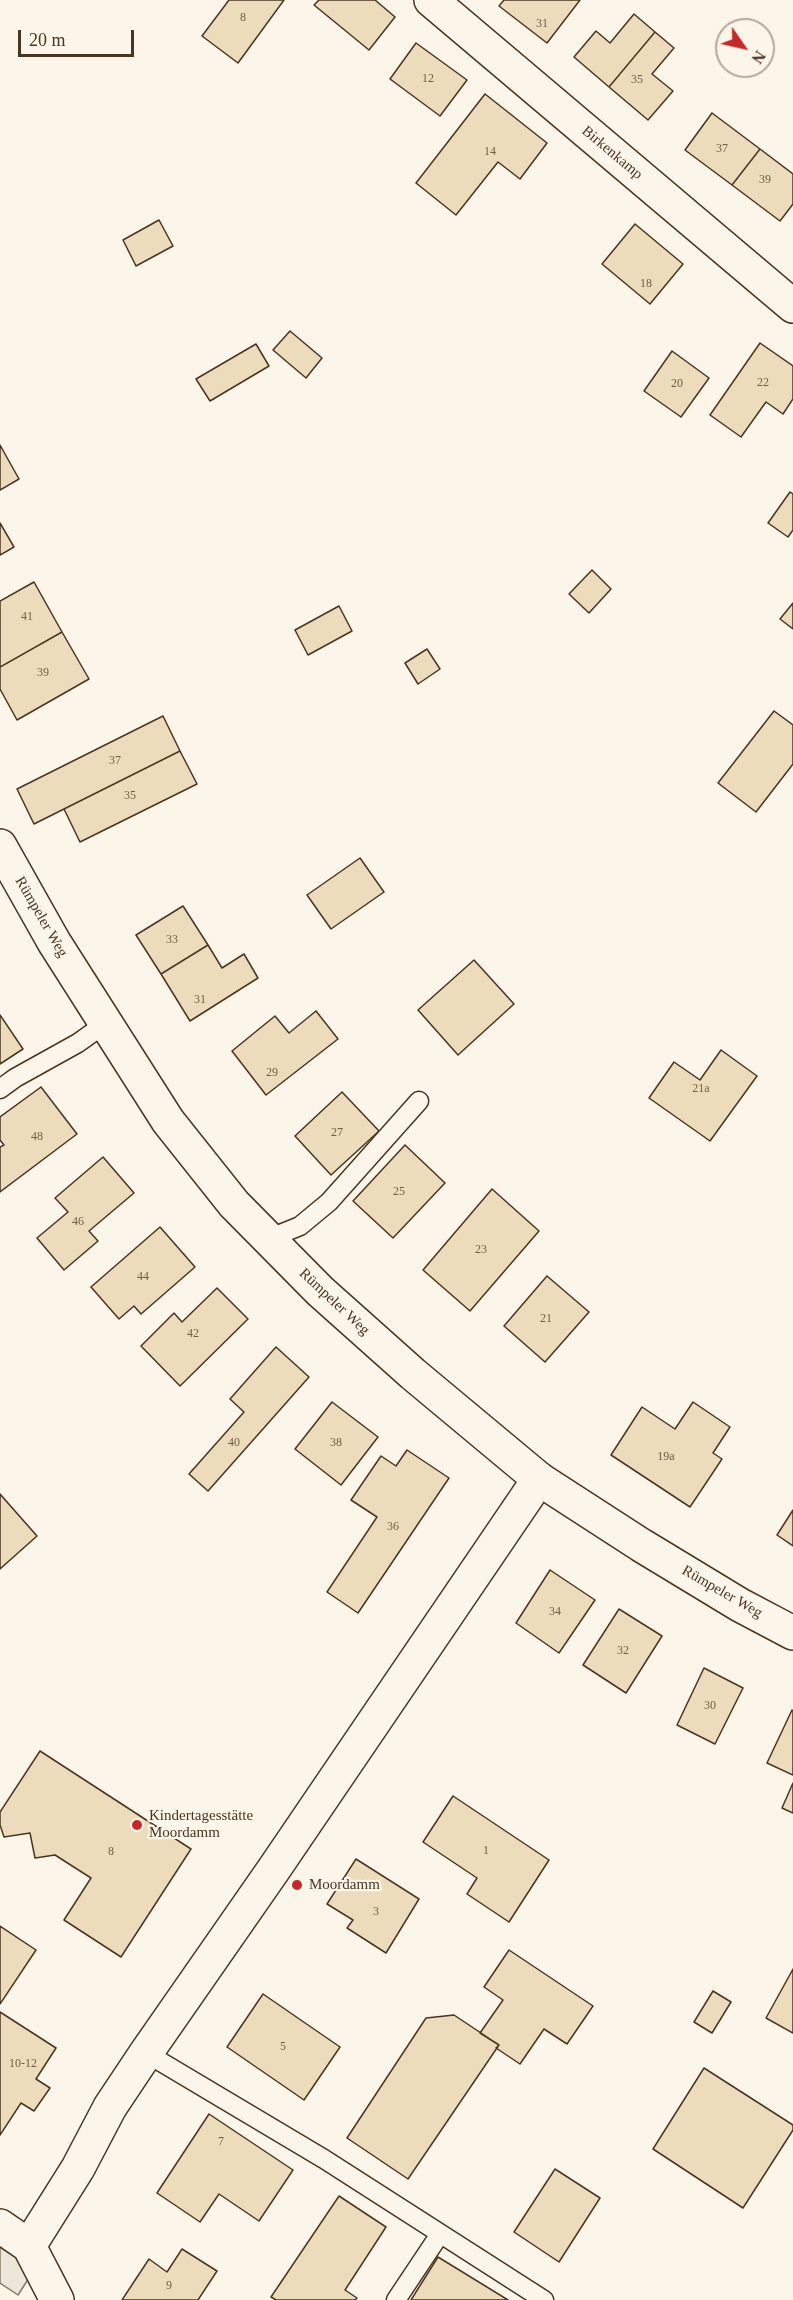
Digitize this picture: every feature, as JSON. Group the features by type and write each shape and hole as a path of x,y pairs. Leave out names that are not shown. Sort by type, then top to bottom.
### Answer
{"street":[{"name":"Birkenkamp","path":"430,0 793,306"},
{"name":"Rümpeler Weg","path":"0,846 54,942 168,1121 234,1204 320,1291 413,1374 538,1479 740,1605 793,1633"},
{"path":"29,2246 78,2168 110,2107 538,1479"},
{"path":"0,2226 29,2246 57,2300"}],"lane":[{"path":"0,1089 15,1078 78,1043 106,1023"},
{"path":"268,1239 300,1226 329,1202 419,1101"},
{"path":"146,2053 324,2159 544,2300"},
{"path":"396,2300 440,2234"}],"shaded area":[{"path":"0,2247 34,2270 18,2295 0,2283"}],"building":[{"path":"229,0 284,0 238,63 202,36"},
{"path":"319,0 375,0 395,17 369,50 314,5"},
{"path":"504,0 580,0 547,43 499,6"},
{"path":"634,14 655,32 609,87 574,57 596,31 610,43"},
{"path":"655,32 674,48 652,74 673,91 648,120 609,87"},
{"path":"416,43 467,80 440,116 390,79"},
{"path":"485,94 547,143 520,179 498,162 456,215 416,183"},
{"path":"712,113 760,149 732,185 685,150"},
{"path":"760,149 793,174 793,204 780,221 732,185"},
{"path":"159,220 173,246 136,266 123,240"},
{"path":"635,224 683,264 650,304 602,264"},
{"path":"290,331 322,358 306,378 273,350"},
{"path":"760,343 793,366 793,399 783,414 766,402 741,437 710,415"},
{"path":"256,344 269,366 210,401 196,379"},
{"path":"672,351 709,378 681,417 644,391"},
{"path":"0,445 19,479 0,490"},
{"path":"790,492 793,494 793,530 788,537 768,523"},
{"path":"0,523 14,547 0,555"},
{"path":"592,570 611,589 589,613 569,594"},
{"path":"34,582 62,632 0,667 0,601"},
{"path":"793,603 793,629 780,619"},
{"path":"339,606 352,631 308,655 295,630"},
{"path":"62,632 89,679 17,720 0,689 0,667"},
{"path":"427,649 440,669 418,684 405,663"},
{"path":"774,711 793,725 793,764 756,812 718,783"},
{"path":"163,716 180,751 34,824 17,789"},
{"path":"180,751 197,784 80,842 64,809"},
{"path":"360,858 384,892 331,929 307,895"},
{"path":"183,906 208,945 161,974 136,935"},
{"path":"208,945 222,968 244,954 258,978 190,1021 161,974"},
{"path":"474,960 514,1004 458,1055 418,1010"},
{"path":"316,1011 338,1039 266,1095 232,1051 275,1016 289,1033"},
{"path":"0,1015 23,1049 0,1064"},
{"path":"721,1050 757,1076 710,1141 649,1098 674,1062 700,1080"},
{"path":"41,1087 77,1134 0,1192 0,1147 4,1145 0,1140 0,1117"},
{"path":"342,1092 379,1131 331,1175 295,1136"},
{"path":"405,1145 445,1183 393,1238 353,1201"},
{"path":"103,1157 134,1193 89,1231 98,1241 64,1270 37,1238 68,1212 55,1198"},
{"path":"492,1189 539,1231 470,1311 423,1270"},
{"path":"160,1227 195,1267 141,1314 134,1306 119,1319 91,1287"},
{"path":"547,1276 589,1312 545,1362 504,1326"},
{"path":"217,1288 248,1319 180,1386 141,1346 174,1313 182,1322"},
{"path":"276,1347 309,1377 208,1491 189,1474 244,1412 230,1399"},
{"path":"332,1402 378,1437 341,1485 295,1449"},
{"path":"693,1402 730,1427 713,1453 722,1459 690,1507 611,1455 642,1407 675,1429"},
{"path":"407,1450 449,1478 358,1613 327,1592 377,1517 351,1500 381,1456 396,1466"},
{"path":"0,1494 37,1536 0,1569"},
{"path":"793,1510 793,1546 777,1535"},
{"path":"550,1570 595,1600 559,1653 516,1623"},
{"path":"619,1609 662,1636 626,1693 583,1665"},
{"path":"704,1668 743,1688 715,1744 677,1725"},
{"path":"793,1711 793,1775 767,1763"},
{"path":"40,1751 191,1849 121,1957 64,1920 91,1878 55,1855 35,1858 30,1833 4,1837 0,1825 0,1812"},
{"path":"793,1783 793,1813 782,1808"},
{"path":"453,1796 549,1860 509,1922 467,1894 477,1878 423,1842"},
{"path":"356,1859 419,1899 386,1953 347,1928 353,1920 327,1904"},
{"path":"0,1926 36,1950 0,2004"},
{"path":"509,1950 593,2006 567,2044 544,2029 520,2064 496,2048 499,2045 480,2033 503,2000 484,1987"},
{"path":"793,1969 793,2033 766,2018"},
{"path":"713,1991 731,2002 712,2033 694,2022"},
{"path":"263,1994 340,2047 304,2100 227,2047"},
{"path":"0,2012 56,2048 36,2079 50,2088 34,2111 21,2103 0,2135"},
{"path":"454,2015 499,2045 408,2179 347,2138 426,2018"},
{"path":"704,2068 793,2125 793,2130 743,2208 653,2149"},
{"path":"209,2114 293,2170 259,2221 219,2194 200,2222 157,2193"},
{"path":"555,2169 600,2198 559,2262 514,2232"},
{"path":"339,2196 386,2227 345,2290 357,2298 355,2300 276,2300 271,2297"},
{"path":"182,2249 217,2271 198,2300 122,2300 149,2259 167,2272"},
{"path":"438,2257 508,2300 411,2300"}],"place":[{"name":"Kindertagesstätte Moordamm","path":"137,1825"},
{"name":"Moordamm","path":"297,1885"}]}
